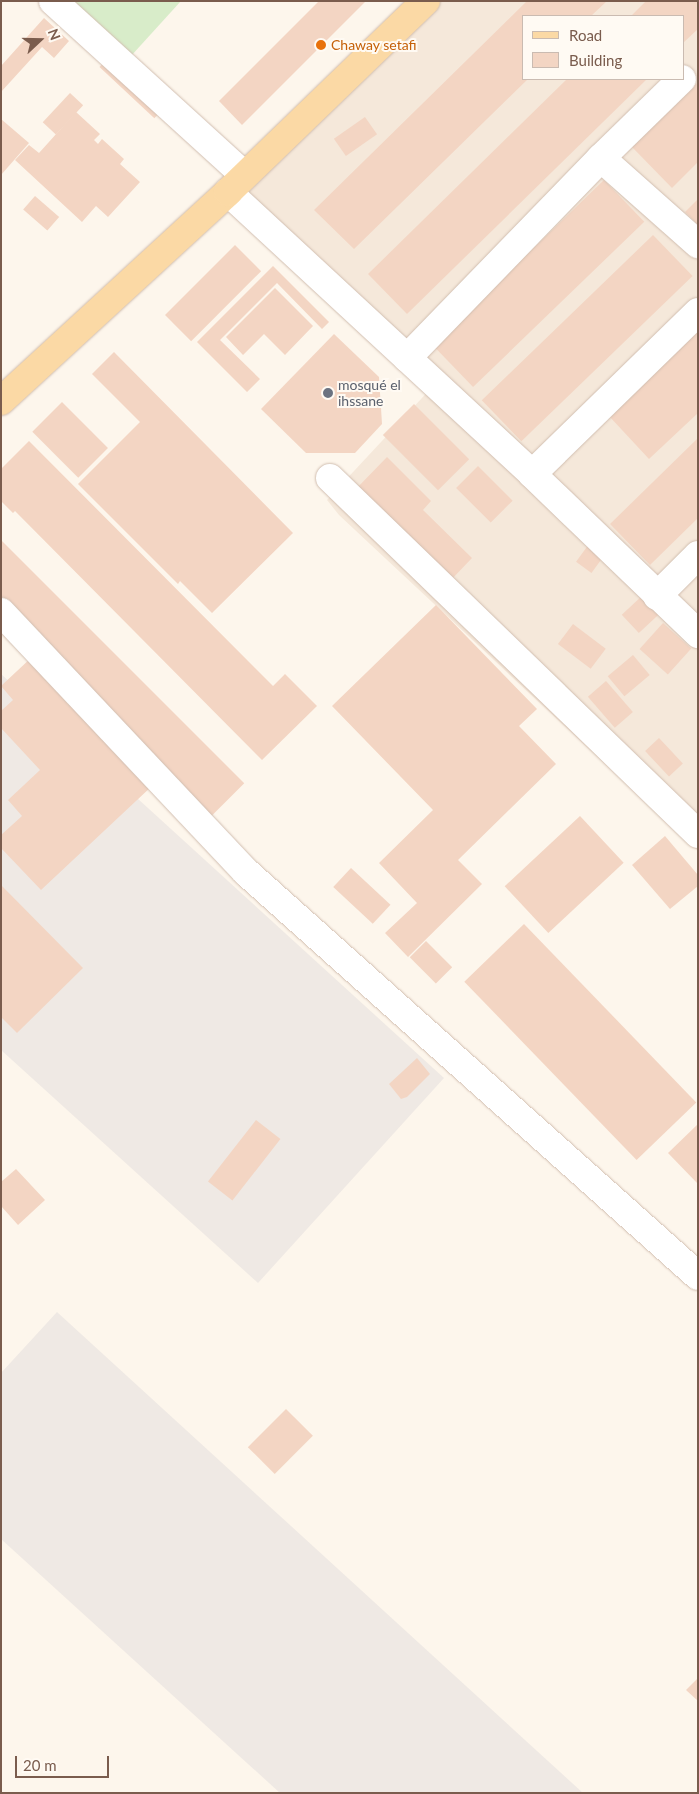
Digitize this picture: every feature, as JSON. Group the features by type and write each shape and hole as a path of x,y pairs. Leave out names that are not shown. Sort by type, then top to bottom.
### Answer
{"main road":[{"path":"1,401 236,184 426,1"}],"street":[{"path":"53,1 408,358 698,634"},
{"path":"684,76 698,64"},
{"path":"408,358 601,158 680,80"},
{"path":"601,158 698,244"},
{"path":"532,474 698,312"},
{"path":"330,478 698,834"},
{"path":"657,596 698,555"},
{"path":"1,612 246,872 698,1276"}],"shaded area":[{"path":"426,1 698,1 698,851 339,515 327,500 435,384 228,192"},
{"path":"1,674 444,1078 258,1283 1,1050"},
{"path":"57,1312 583,1793 280,1793 1,1539 1,1373"}],"green space":[{"path":"71,1 181,1 131,56"}],"building":[{"path":"319,1 366,1 242,125 219,101"},
{"path":"527,1 607,1 592,15 522,15 522,80 527,80 354,249 314,210"},
{"path":"646,1 698,1 698,29 684,42 684,15 632,15"},
{"path":"44,18 69,41 54,58 42,47 1,92 1,66"},
{"path":"107,59 162,110 154,118 99,67"},
{"path":"566,80 646,80 407,314 368,274"},
{"path":"698,82 698,162 672,188 632,147"},
{"path":"70,93 83,105 56,135 43,122"},
{"path":"76,112 100,134 94,140 98,144 102,139 124,159 120,164 140,182 108,217 96,206 82,222 15,160 29,145 39,153"},
{"path":"365,117 377,134 346,156 334,139"},
{"path":"1,119 29,143 1,175"},
{"path":"604,180 644,222 473,387 433,345"},
{"path":"35,196 59,217 47,231 23,210"},
{"path":"698,199 698,225 685,212"},
{"path":"653,235 693,276 521,441 482,400"},
{"path":"235,245 261,271 191,341 165,315"},
{"path":"273,266 329,322 322,329 277,283 220,340 260,379 247,392 197,342"},
{"path":"275,288 313,326 285,355 264,334 243,355 226,337"},
{"path":"698,332 698,413 649,459 609,416"},
{"name":"mosqué el ihssane","path":"334,334 379,377 382,424 355,453 306,453 261,409"},
{"path":"114,352 293,533 212,613 180,581 178,584 78,484 140,422 92,374"},
{"path":"62,402 108,448 78,478 32,432"},
{"path":"414,404 469,459 438,490 383,435"},
{"path":"698,438 698,518 650,565 610,524"},
{"path":"29,441 273,686 285,674 317,706 262,760 15,511 13,513 1,501 1,469"},
{"path":"387,457 431,501 423,510 472,558 450,581 354,491"},
{"path":"478,466 513,501 491,523 456,488"},
{"path":"1,540 244,783 200,828 1,629"},
{"path":"589,544 604,555 591,573 576,562"},
{"path":"643,595 660,613 639,633 622,615"},
{"path":"436,605 537,709 519,726 556,764 458,860 482,884 408,957 385,933 417,903 379,863 433,810 332,706"},
{"path":"663,623 691,648 668,674 640,649"},
{"path":"573,624 606,649 591,669 558,644"},
{"path":"633,655 650,675 624,696 608,676"},
{"path":"32,657 152,786 41,890 1,848 1,835 22,816 8,800 40,770 1,728 1,711 13,700 1,686"},
{"path":"606,681 633,712 615,728 588,697"},
{"path":"659,738 683,764 669,777 645,751"},
{"path":"580,816 624,863 548,933 505,886"},
{"path":"665,836 698,875 698,886 670,909 632,865"},
{"path":"351,868 390,905 373,924 333,887"},
{"path":"1,885 83,968 17,1033 1,1017"},
{"path":"524,924 696,1102 637,1160 464,982"},
{"path":"426,941 452,967 436,983 410,957"},
{"path":"417,1058 430,1074 407,1097 401,1099 389,1084"},
{"path":"256,1120 280,1139 232,1201 208,1181"},
{"path":"698,1124 698,1184 668,1153"},
{"path":"16,1169 45,1200 18,1225 1,1206 1,1182"},
{"path":"286,1409 313,1436 275,1474 248,1447"},
{"path":"698,1678 698,1701 686,1690"}],"place":[{"name":"Chaway setafi","path":"321,45"},
{"name":"mosqué el ihssane","path":"328,393"}]}
